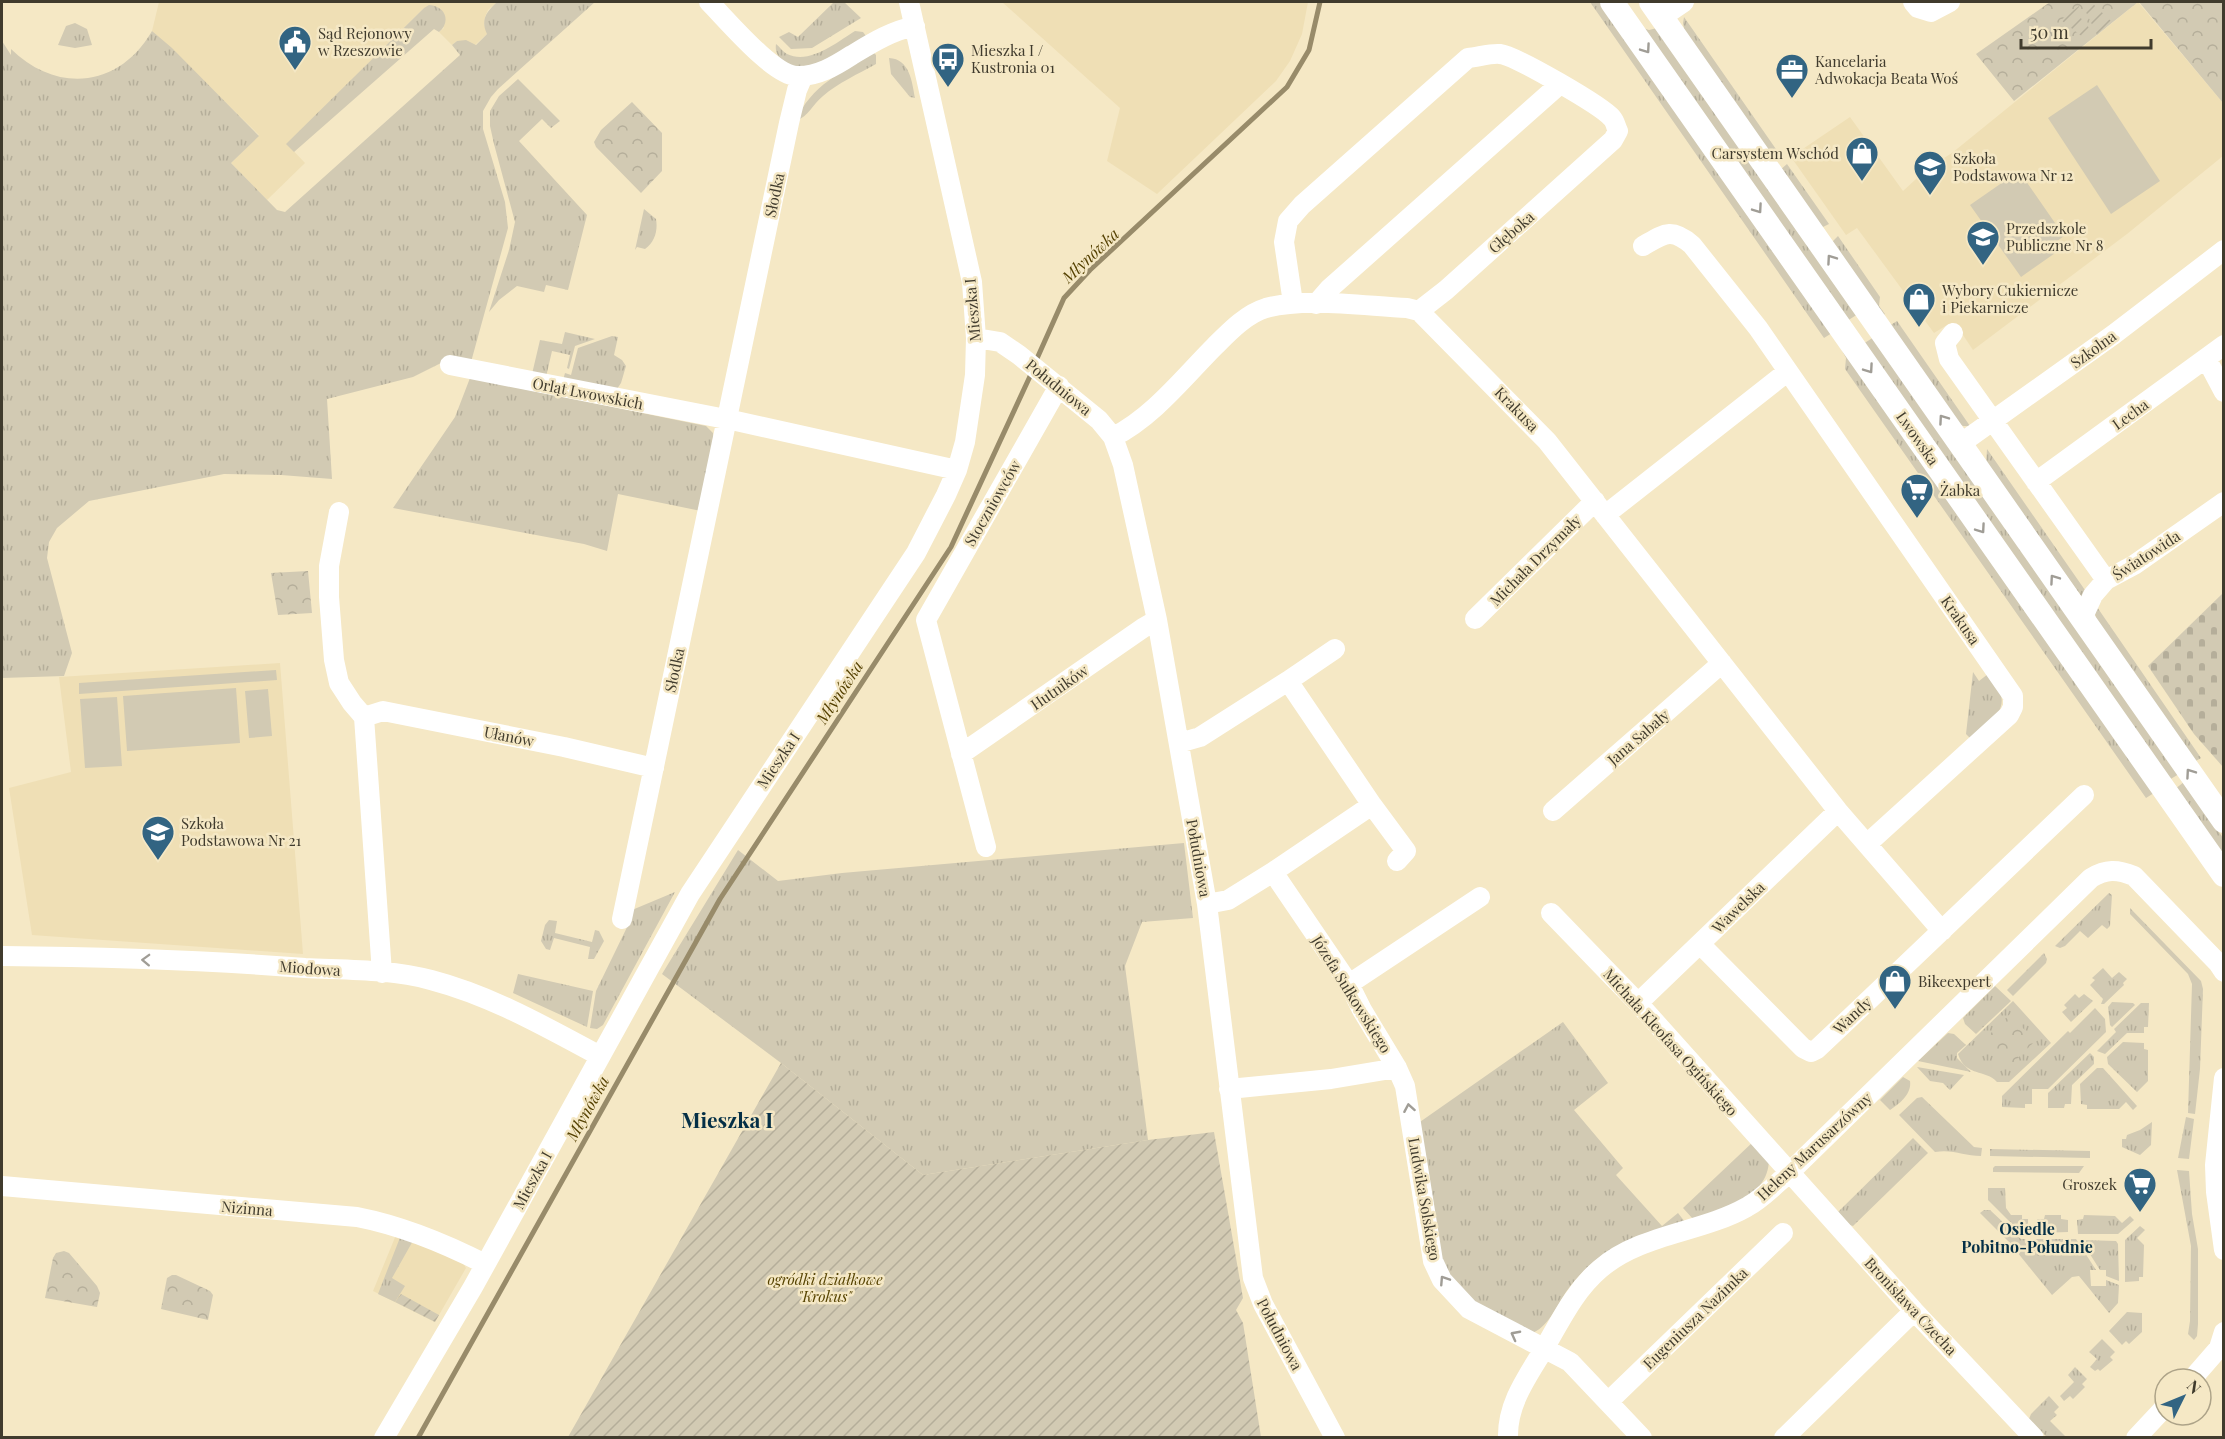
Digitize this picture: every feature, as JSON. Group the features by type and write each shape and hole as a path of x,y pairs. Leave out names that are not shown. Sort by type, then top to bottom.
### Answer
{"main road":[{"path":"1612,2 1645,24 1657,9"},
{"name":"Lwowska","path":"1612,2 2223,875"},
{"name":"Lwowska","path":"1657,9 2223,821"}],"street":[{"path":"709,2 769,62 785,74 803,76 817,73 890,34 915,26"},
{"name":"Mieszka I","path":"384,1437 485,1264 698,882 916,553 957,470 971,410 976,338 972,282 909,2"},
{"path":"1657,9 1684,2"},
{"path":"1913,2 1918,8 1931,12 1950,2"},
{"name":"Głęboka","path":"1293,303 1284,242 1288,221 1468,58 1500,54 1537,70 1604,110 1614,119 1618,131 1613,140 1446,290 1419,311"},
{"name":"Słodka","path":"622,919 789,123 803,76"},
{"path":"1316,304 1329,289 1560,84"},
{"name":"Krakusa","path":"1643,246 1671,233 1682,237 1692,245 1758,328 2013,696 2013,706 2009,715 1867,844"},
{"name":"Szkolna","path":"1960,444 2113,335 2223,250"},
{"path":"1113,437 1146,415 1242,321 1264,308 1293,303 1407,308 1419,311"},
{"name":"Krakusa","path":"1419,311 1531,424 1600,508 1838,811 1942,931"},
{"path":"1953,333 1945,343 1949,359 2106,580"},
{"name":"Południowa","path":"976,338 1000,342 1019,355 1099,420 1113,437 1128,483 1157,620 1207,904 1253,1278 1263,1304 1335,1437"},
{"name":"Lecha","path":"2036,482 2223,345"},
{"path":"2206,358 2223,392"},
{"name":"Orląt Lwowskich","path":"450,365 726,421"},
{"path":"1600,508 1787,372"},
{"name":"Stoczniowców","path":"961,754 926,620 1053,382"},
{"path":"726,421 957,470"},
{"name":"Światowida","path":"2082,619 2093,595 2106,580 2134,566 2223,502"},
{"name":"Michała Drzymały","path":"1475,619 1600,508"},
{"path":"339,512 329,566 334,660 339,683 364,717 382,973"},
{"name":"Hutników","path":"961,754 1157,620"},
{"path":"1179,743 1200,737 1335,649"},
{"name":"Jana Sabały","path":"1553,811 1722,663"},
{"path":"1288,681 1406,851 1396,861"},
{"name":"Ułanów","path":"364,717 382,711 564,747 654,768"},
{"path":"961,754 986,847"},
{"name":"Wandy","path":"1700,944 1803,1048 1811,1052 1817,1049 2084,795"},
{"path":"1207,904 1227,900 1372,805"},
{"name":"Wawelska","path":"1638,1003 1838,811"},
{"name":"Heleny Marusarzówny","path":"1508,1437 1512,1408 1520,1390 1566,1308 1587,1281 1602,1267 1622,1254 1748,1207 1789,1173 2091,878 2103,872 2115,870 2134,876 2218,963 2223,972"},
{"name":"Józefa Sułkowskiego","path":"1229,1089 1330,1079 1397,1068 1349,984 1273,872"},
{"path":"1349,984 1480,897"},
{"name":"Michała Kleofasa Ogińskiego","path":"1551,913 1638,1003 1789,1173"},
{"name":"Miodowa","path":"2,956 204,962 382,973 430,980 463,989 506,1007 600,1056"},
{"name":"Ludwika Solskiego","path":"1397,1068 1405,1086 1409,1104 1433,1261 1442,1280 1469,1308 1544,1349"},
{"path":"2223,1078 2215,1165 2223,1250"},
{"name":"Bronisława Czecha","path":"1789,1173 1914,1311 2034,1437"},
{"name":"Nizinna","path":"2,1186 357,1218 390,1224 417,1233 485,1264"},
{"name":"Eugeniusza Nazimka","path":"1608,1402 1783,1233"},
{"path":"1784,1437 1914,1311"},
{"path":"2202,1367 2219,1348 2223,1332"},
{"path":"1544,1349 1570,1362 1642,1437"},
{"path":"2136,1437 2153,1419"}],"shaded area":[{"path":"159,2 497,2 488,10 485,17 484,25 488,33 475,45 457,41 452,45 439,32 444,28 424,8 287,144 305,163 267,200 231,163 259,135 152,31"},
{"path":"1002,2 1308,2 1302,34 1290,61 1276,81 1157,194 1107,161 1120,108"},
{"path":"2138,2 2223,103 2223,156 2127,234 1973,350 1961,332 1955,336 1947,325 1934,333 1857,228 1846,235 1791,157 1850,117 1903,191 1928,168 1952,153"},
{"name":"Szkoła Podstawowa Nr 21","path":"280,663 303,954 32,935 9,788 71,772 59,677"},
{"path":"396,1235 461,1260 466,1268 435,1322 373,1291"}],"green space":[{"path":"497,2 595,2 498,89 483,111 483,129 505,202 508,228 471,362 449,359 413,377 327,399 332,479 224,474 89,501 57,528 49,542 47,558 72,653 64,676 2,678 2,41 11,55 11,49 29,63 48,73 67,78 86,78 105,74 123,64 138,50 152,31 172,48 259,136 231,163 277,210 285,212 460,55 452,45 457,41 466,40 476,45 487,34 484,20"},
{"path":"834,2 844,2 861,18 812,48 791,49 779,37 789,32 798,37"},
{"path":"1590,2 1600,2 1832,333 1824,338"},
{"path":"2050,2 2138,2 2014,101 1976,54"},
{"path":"2091,2 2112,22 2097,35 2084,8"},
{"path":"2139,2 2223,2 2223,103 2144,8"},
{"path":"429,5 443,11 446,19 443,28 439,32 434,29 294,152 286,144"},
{"path":"2079,6 2081,10 2078,12 2091,32 2084,38 2061,20"},
{"path":"1684,17 1778,152 1769,153 1685,34"},
{"path":"75,23 87,29 92,45 75,48 58,45 66,26"},
{"path":"1643,28 1649,30 1657,28 1858,314 1847,321"},
{"path":"855,31 863,32 866,36 837,55 814,65 793,66 783,61 776,51 776,44 786,53 796,57 805,57 823,51"},
{"path":"874,53 876,64 829,91 796,121 802,109 819,89 839,73"},
{"path":"889,58 902,62 906,67 915,98 910,97 891,74"},
{"path":"518,79 560,121 551,128 542,119 519,141 587,215 568,290 546,285 544,292 517,286 499,300 489,312 509,250 515,222 494,144 490,126 490,111 499,96"},
{"path":"2097,85 2160,181 2111,214 2048,118"},
{"path":"632,102 662,133 662,171 641,193 596,147 594,142 601,130"},
{"path":"1787,164 1829,224 1821,228 1780,170"},
{"path":"2019,171 2064,236 2053,244 2058,251 2021,277 1970,205"},
{"path":"644,209 656,219 657,227 648,246 645,249 637,247 635,250"},
{"path":"1838,236 1880,297 1879,306 1885,314 1882,316 1831,243"},
{"path":"1897,321 1970,426 1957,423 1889,326"},
{"path":"565,332 595,339 575,346 569,369 567,368 570,355 552,351 546,377 532,374 540,340 562,344"},
{"path":"612,336 618,337 614,355 626,366 617,389 563,380 565,373 571,375 578,348"},
{"path":"1874,337 2179,774 2169,780 1863,344"},
{"path":"1839,345 2154,793 2146,798 1845,369 1846,358"},
{"path":"470,378 706,426 713,433 713,438 701,511 618,494 607,551 584,544 393,508 455,417"},
{"path":"1987,449 2087,593 2084,600 1986,465"},
{"path":"308,571 312,613 278,615 271,573"},
{"path":"2223,593 2223,767 2194,734 2148,666"},
{"path":"2097,607 2201,758 2194,762 2098,625 2095,614"},
{"path":"276,670 277,680 79,694 79,683"},
{"path":"1973,672 1979,681 1988,674 2002,698 1999,712 1972,740 1966,734"},
{"path":"236,688 240,743 127,751 123,696"},
{"path":"268,689 272,736 249,738 245,691"},
{"path":"117,697 122,766 85,768 80,699"},
{"path":"2184,782 2223,838 2223,859 2175,789"},
{"path":"1184,843 1193,918 1142,922 1125,966 1148,1140 923,1175 781,1063 662,974 738,850 778,881 842,873"},
{"path":"675,892 603,1025 597,1029 590,1028 596,991 631,919 632,910"},
{"path":"2109,893 2112,895 2110,926 2107,929 2102,925 2088,938 2080,931 2065,946 2060,948 2055,946"},
{"path":"2130,908 2201,981 2203,989 2200,1069 2195,1114 2188,1113 2192,984 2188,974 2130,914"},
{"path":"549,920 557,921 555,933 592,942 595,930 599,931 604,941 594,959 588,959 590,947 554,938 550,950 546,949 541,941 545,925"},
{"path":"2044,953 2046,963 2013,996 2007,990"},
{"path":"2103,968 2112,978 2119,972 2127,979 2124,985 2104,1004 2101,1004 2103,999 2090,985 2095,980 2092,978"},
{"path":"518,974 593,991 587,1027 513,993"},
{"path":"1995,986 2011,1001 1976,1034 1965,1024 1963,1018"},
{"path":"2075,994 2079,998 2084,994 2093,1001 2071,1022 2062,1012 2067,1008 2064,1005"},
{"path":"2013,1001 2051,1043 2009,1082 1997,1082 1987,1075 1971,1070 1961,1061 1958,1054"},
{"path":"2112,1002 2135,1005 2112,1027 2108,1007"},
{"path":"2141,1003 2149,1003 2148,1027 2144,1027 2144,1033 2127,1033 2105,1054 2097,1051 2116,1032 2114,1029"},
{"path":"2095,1008 2105,1019 2106,1032 2048,1089 2032,1089 2032,1104 2025,1104 2025,1108 2002,1107 2002,1096 2068,1031 2070,1033"},
{"path":"2010,1014 2035,1041 2008,1068 1982,1042"},
{"path":"1563,1022 1608,1083 1574,1110 1623,1168 1616,1175 1662,1226 1678,1213 1685,1222 1635,1240 1600,1257 1584,1270 1566,1292 1547,1322 1530,1334 1474,1307 1442,1267 1417,1124"},
{"path":"1948,1033 1954,1034 1966,1045 1957,1053 1957,1058 1971,1072 1918,1061"},
{"path":"2123,1042 2144,1043 2144,1049 2148,1050 2148,1081 2137,1092 2108,1064 2107,1057"},
{"path":"2090,1053 2094,1057 2094,1064 2072,1085 2071,1104 2065,1104 2064,1108 2048,1108 2048,1093"},
{"name":"ogródki działkowe \"Krokus\"","path":"781,1063 923,1175 1214,1132 1243,1298 1236,1310 1243,1323 1261,1437 568,1437"},
{"path":"1917,1067 1964,1075 1950,1090 1943,1083 1930,1081"},
{"path":"2097,1068 2103,1068 2137,1106 2133,1110 2126,1102 2119,1109 2087,1109 2087,1105 2081,1104 2080,1084"},
{"path":"1903,1077 1910,1081 1909,1090 1901,1102 1890,1110 1880,1100"},
{"path":"1922,1097 1974,1147 1982,1148 1981,1156 1947,1151 1935,1152 1899,1115 1917,1098"},
{"path":"2186,1117 2194,1119 2189,1159 2178,1158"},
{"path":"2152,1122 2151,1145 2140,1155 2122,1147 2122,1139 2126,1139 2127,1135"},
{"path":"1913,1138 1928,1153 1853,1226 1850,1225 1838,1212"},
{"path":"1754,1141 1769,1160 1767,1173 1761,1184 1742,1200 1693,1219 1683,1208"},
{"path":"1990,1149 2090,1151 2090,1158 1990,1156"},
{"path":"1995,1166 2084,1166 2079,1173 1993,1172"},
{"path":"2177,1170 2189,1171 2192,1214 2198,1249 2198,1324 2197,1336 2194,1340 2188,1334 2191,1246"},
{"path":"1988,1188 2005,1188 2006,1208 2011,1215 2022,1215 2022,1219 2028,1219 2028,1233 2021,1233 1988,1200"},
{"path":"1990,1210 2021,1239 2076,1239 2096,1270 2090,1270 2091,1286 2106,1286 2106,1280 2119,1285 2118,1303 2109,1313 2079,1276 2072,1277 2052,1295 2015,1248 1980,1213"},
{"path":"2045,1215 2061,1215 2061,1219 2068,1220 2068,1232 2039,1233 2037,1219 2044,1219"},
{"path":"2084,1215 2115,1216 2122,1223 2130,1216 2134,1220 2118,1234 2078,1234 2077,1220 2083,1219"},
{"path":"2140,1226 2145,1230 2137,1238 2144,1245 2143,1277 2139,1277 2139,1281 2125,1282 2125,1240"},
{"path":"401,1235 414,1239 392,1278 405,1286 395,1302 378,1294"},
{"path":"2081,1240 2116,1241 2119,1281 2106,1276 2106,1270 2100,1270"},
{"path":"64,1251 69,1253 97,1286 100,1293 97,1307 45,1298 53,1258 56,1253"},
{"path":"172,1275 210,1291 213,1295 208,1320 161,1309 167,1278"},
{"path":"401,1294 439,1315 435,1322 395,1302"},
{"path":"2127,1312 2142,1313 2142,1332 2129,1344 2126,1341 2122,1345 2109,1331"},
{"path":"2102,1339 2115,1352 2110,1357 2113,1360 2100,1371 2098,1369 2095,1371 2090,1367 2097,1359 2089,1352"},
{"path":"2075,1367 2087,1379 2082,1384 2085,1387 2073,1399 2070,1396 2064,1401 2060,1396 2074,1382 2068,1375"},
{"path":"2049,1396 2059,1407 2054,1412 2057,1415 2050,1421 2066,1437 2047,1437 2029,1419"}],"waterway":[{"name":"Młynówka","path":"1035,363 1064,298 1090,270 1287,87 1309,50 1320,2"},
{"name":"Młynówka","path":"418,1438 720,899 951,547 1032,372"}],"place":[{"name":"Sąd Rejonowy w Rzeszowie","path":"295,71"},
{"name":"Mieszka I / Kustronia 01","path":"948,88"},
{"name":"Kancelaria Adwokacja Beata Woś","path":"1792,99"},
{"name":"Carsystem Wschód","path":"1862,182"},
{"name":"Szkoła Podstawowa Nr 12","path":"1930,196"},
{"name":"Przedszkole Publiczne Nr 8","path":"1983,266"},
{"name":"Wybory Cukiernicze i Piekarnicze","path":"1919,328"},
{"name":"Żabka","path":"1917,519"},
{"name":"Szkoła Podstawowa Nr 21","path":"158,861"},
{"name":"Bikeexpert","path":"1895,1010"},
{"name":"Groszek","path":"2140,1213"}],"district":[{"name":"Mieszka I","path":"727,1119"},
{"name":"Osiedle Pobitno-Południe","path":"2027,1237"}]}
